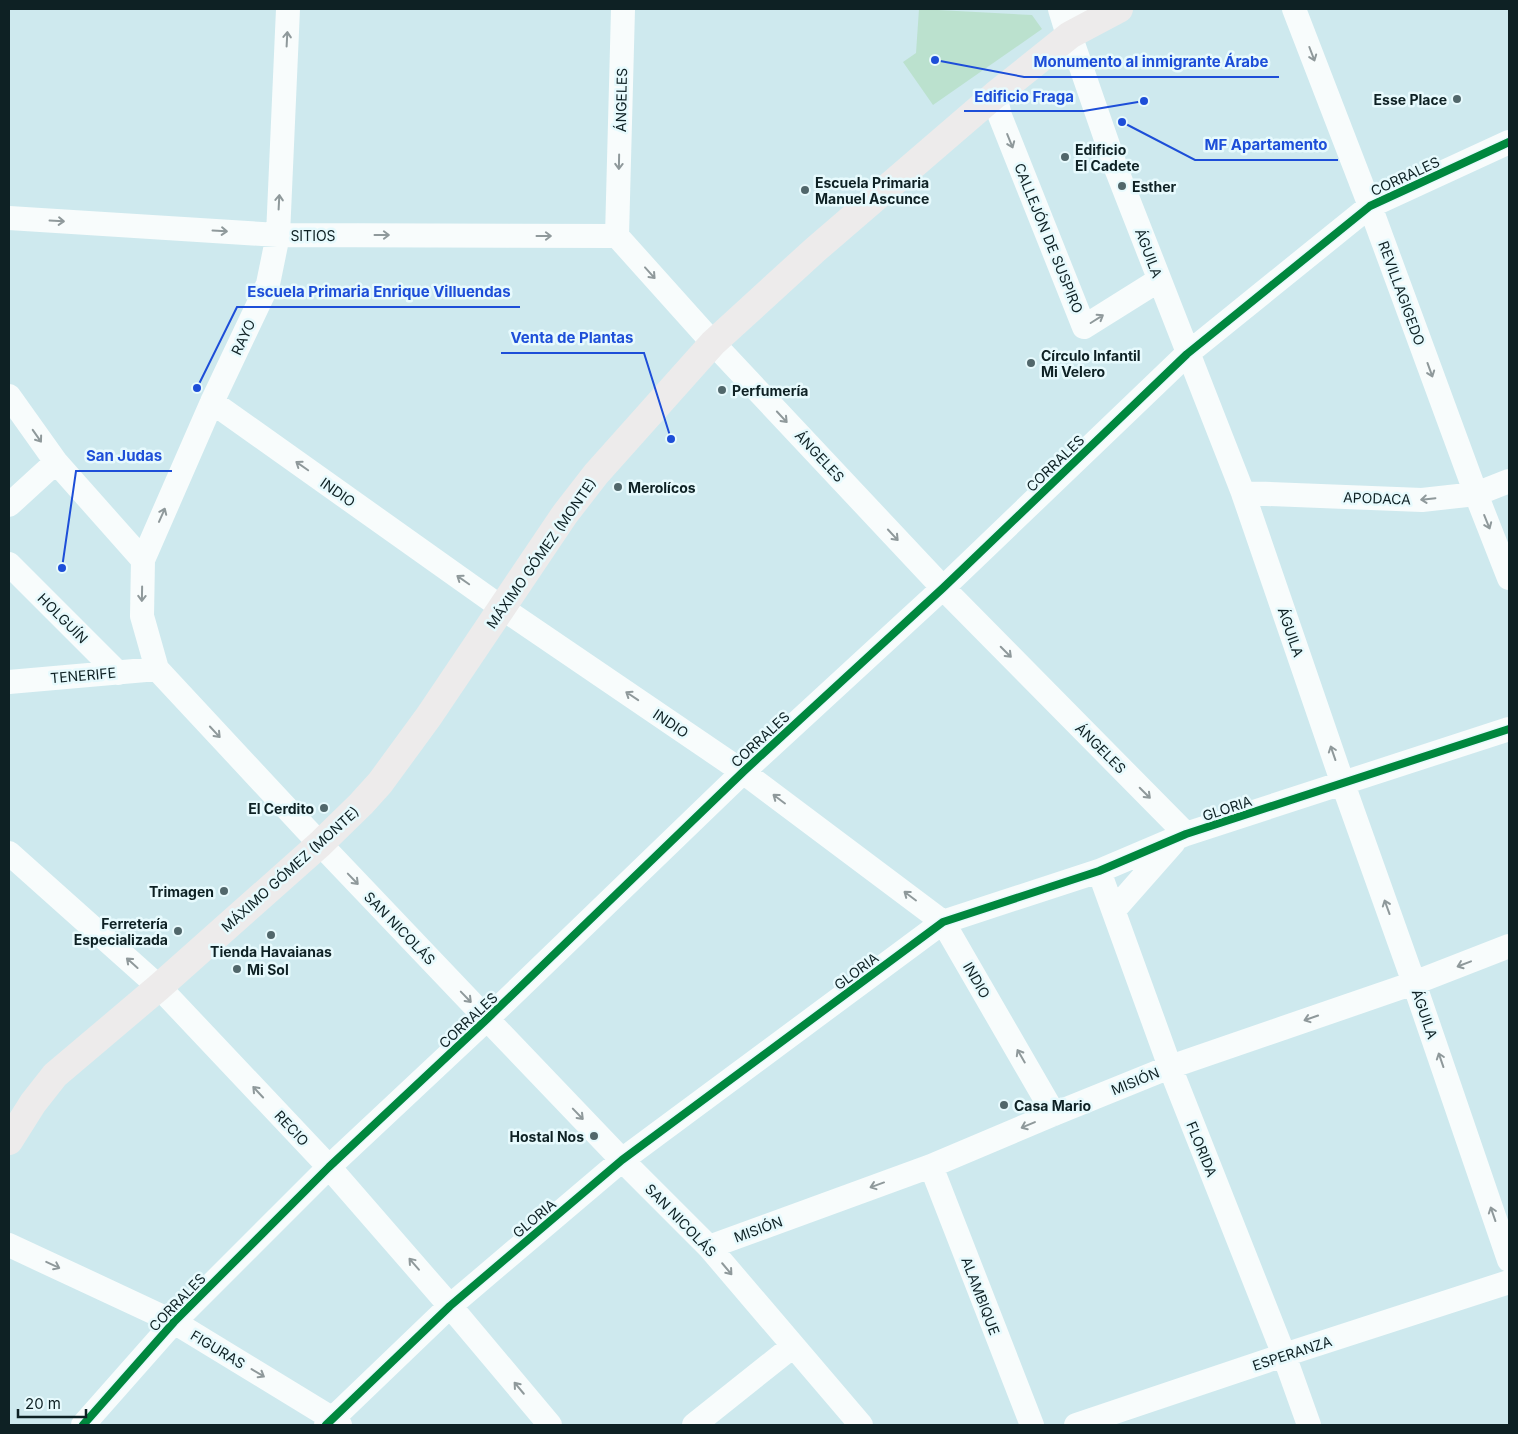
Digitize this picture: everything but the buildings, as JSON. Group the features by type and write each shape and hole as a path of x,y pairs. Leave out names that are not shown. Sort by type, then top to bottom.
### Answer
{"main road":[{"name":"MÁXIMO GÓMEZ (MONTE)","path":"9,1141 32,1102 55,1075 159,987 320,844 380,783 429,716 565,514 596,474 713,342 823,243 995,95 1071,22 1116,10"}],"street":[{"name":"RAYO","path":"143,560 212,402 268,284 278,235 288,9"},
{"name":"ÁNGELES","path":"623,9 617,236 942,588 1182,836"},
{"name":"ÁGUILA","path":"1062,9 1071,22 1117,171 1242,493 1509,1260"},
{"name":"REVILLAGIGEDO","path":"1294,9 1509,578"},
{"name":"CALLEJÓN DE SUSPIRO","path":"995,95 1000,116 1084,326 1159,280"},
{"name":"CORRALES","path":"83,1425 174,1322 329,1167 487,1019 743,772 942,588 1187,354 1370,206 1509,142"},
{"name":"SITIOS","path":"9,218 278,235 617,236"},
{"path":"9,396 56,462 143,560"},
{"name":"INDIO","path":"212,402 502,608 743,772 943,922 1054,1114"},
{"path":"9,505 56,462"},
{"name":"APODACA","path":"1242,493 1422,500 1476,494 1509,481"},
{"name":"SAN NICOLÁS","path":"143,560 142,616 157,669 487,1019 622,1160 709,1247 861,1425"},
{"name":"HOLGUÍN","path":"9,564 118,672"},
{"name":"TENERIFE","path":"9,682 157,669"},
{"name":"GLORIA","path":"333,1423 450,1306 622,1160 943,922 1099,871 1182,836 1509,729"},
{"path":"1114,910 1182,836"},
{"name":"RECIO","path":"9,854 159,987 329,1167 550,1425"},
{"name":"FLORIDA","path":"1099,871 1170,1067 1284,1355 1309,1425"},
{"name":"MISIÓN","path":"709,1247 931,1166 1170,1067 1414,983 1509,946"},
{"name":"ALAMBIQUE","path":"931,1166 1032,1425"},
{"name":"FIGURAS","path":"9,1244 174,1322 333,1423"},
{"name":"ESPERANZA","path":"1076,1425 1509,1282"},
{"path":"694,1425 793,1346"}],"green space":[{"path":"919,9 1032,15 1042,29 933,105 903,62 916,53"}],"cycle path":[{"path":"83,1425 174,1322 329,1167 487,1019 743,772 943,588 1187,354 1370,206 1509,142"},
{"path":"326,1425 450,1306 622,1160 943,922 1099,871 1186,834 1509,729"}],"place":[{"name":"Monumento al inmigrante Árabe","path":"935,60"},
{"name":"Esse Place","path":"1457,99"},
{"name":"Edificio Fraga","path":"1144,101"},
{"name":"MF Apartamento","path":"1122,122"},
{"name":"Edificio El Cadete","path":"1065,157"},
{"name":"Esther","path":"1122,186"},
{"name":"Escuela Primaria Manuel Ascunce","path":"805,190"},
{"name":"Círculo Infantil Mi Velero","path":"1031,363"},
{"name":"Escuela Primaria Enrique Villuendas","path":"197,388"},
{"name":"Perfumería","path":"722,390"},
{"name":"Venta de Plantas","path":"671,439"},
{"name":"Merolícos","path":"618,487"},
{"name":"San Judas","path":"62,568"},
{"name":"El Cerdito","path":"324,808"},
{"name":"Trimagen","path":"224,891"},
{"name":"Ferretería Especializada","path":"178,931"},
{"name":"Tienda Havaianas","path":"271,935"},
{"name":"Mi Sol","path":"237,969"},
{"name":"Casa Mario","path":"1004,1105"},
{"name":"Hostal Nos","path":"594,1136"}]}
